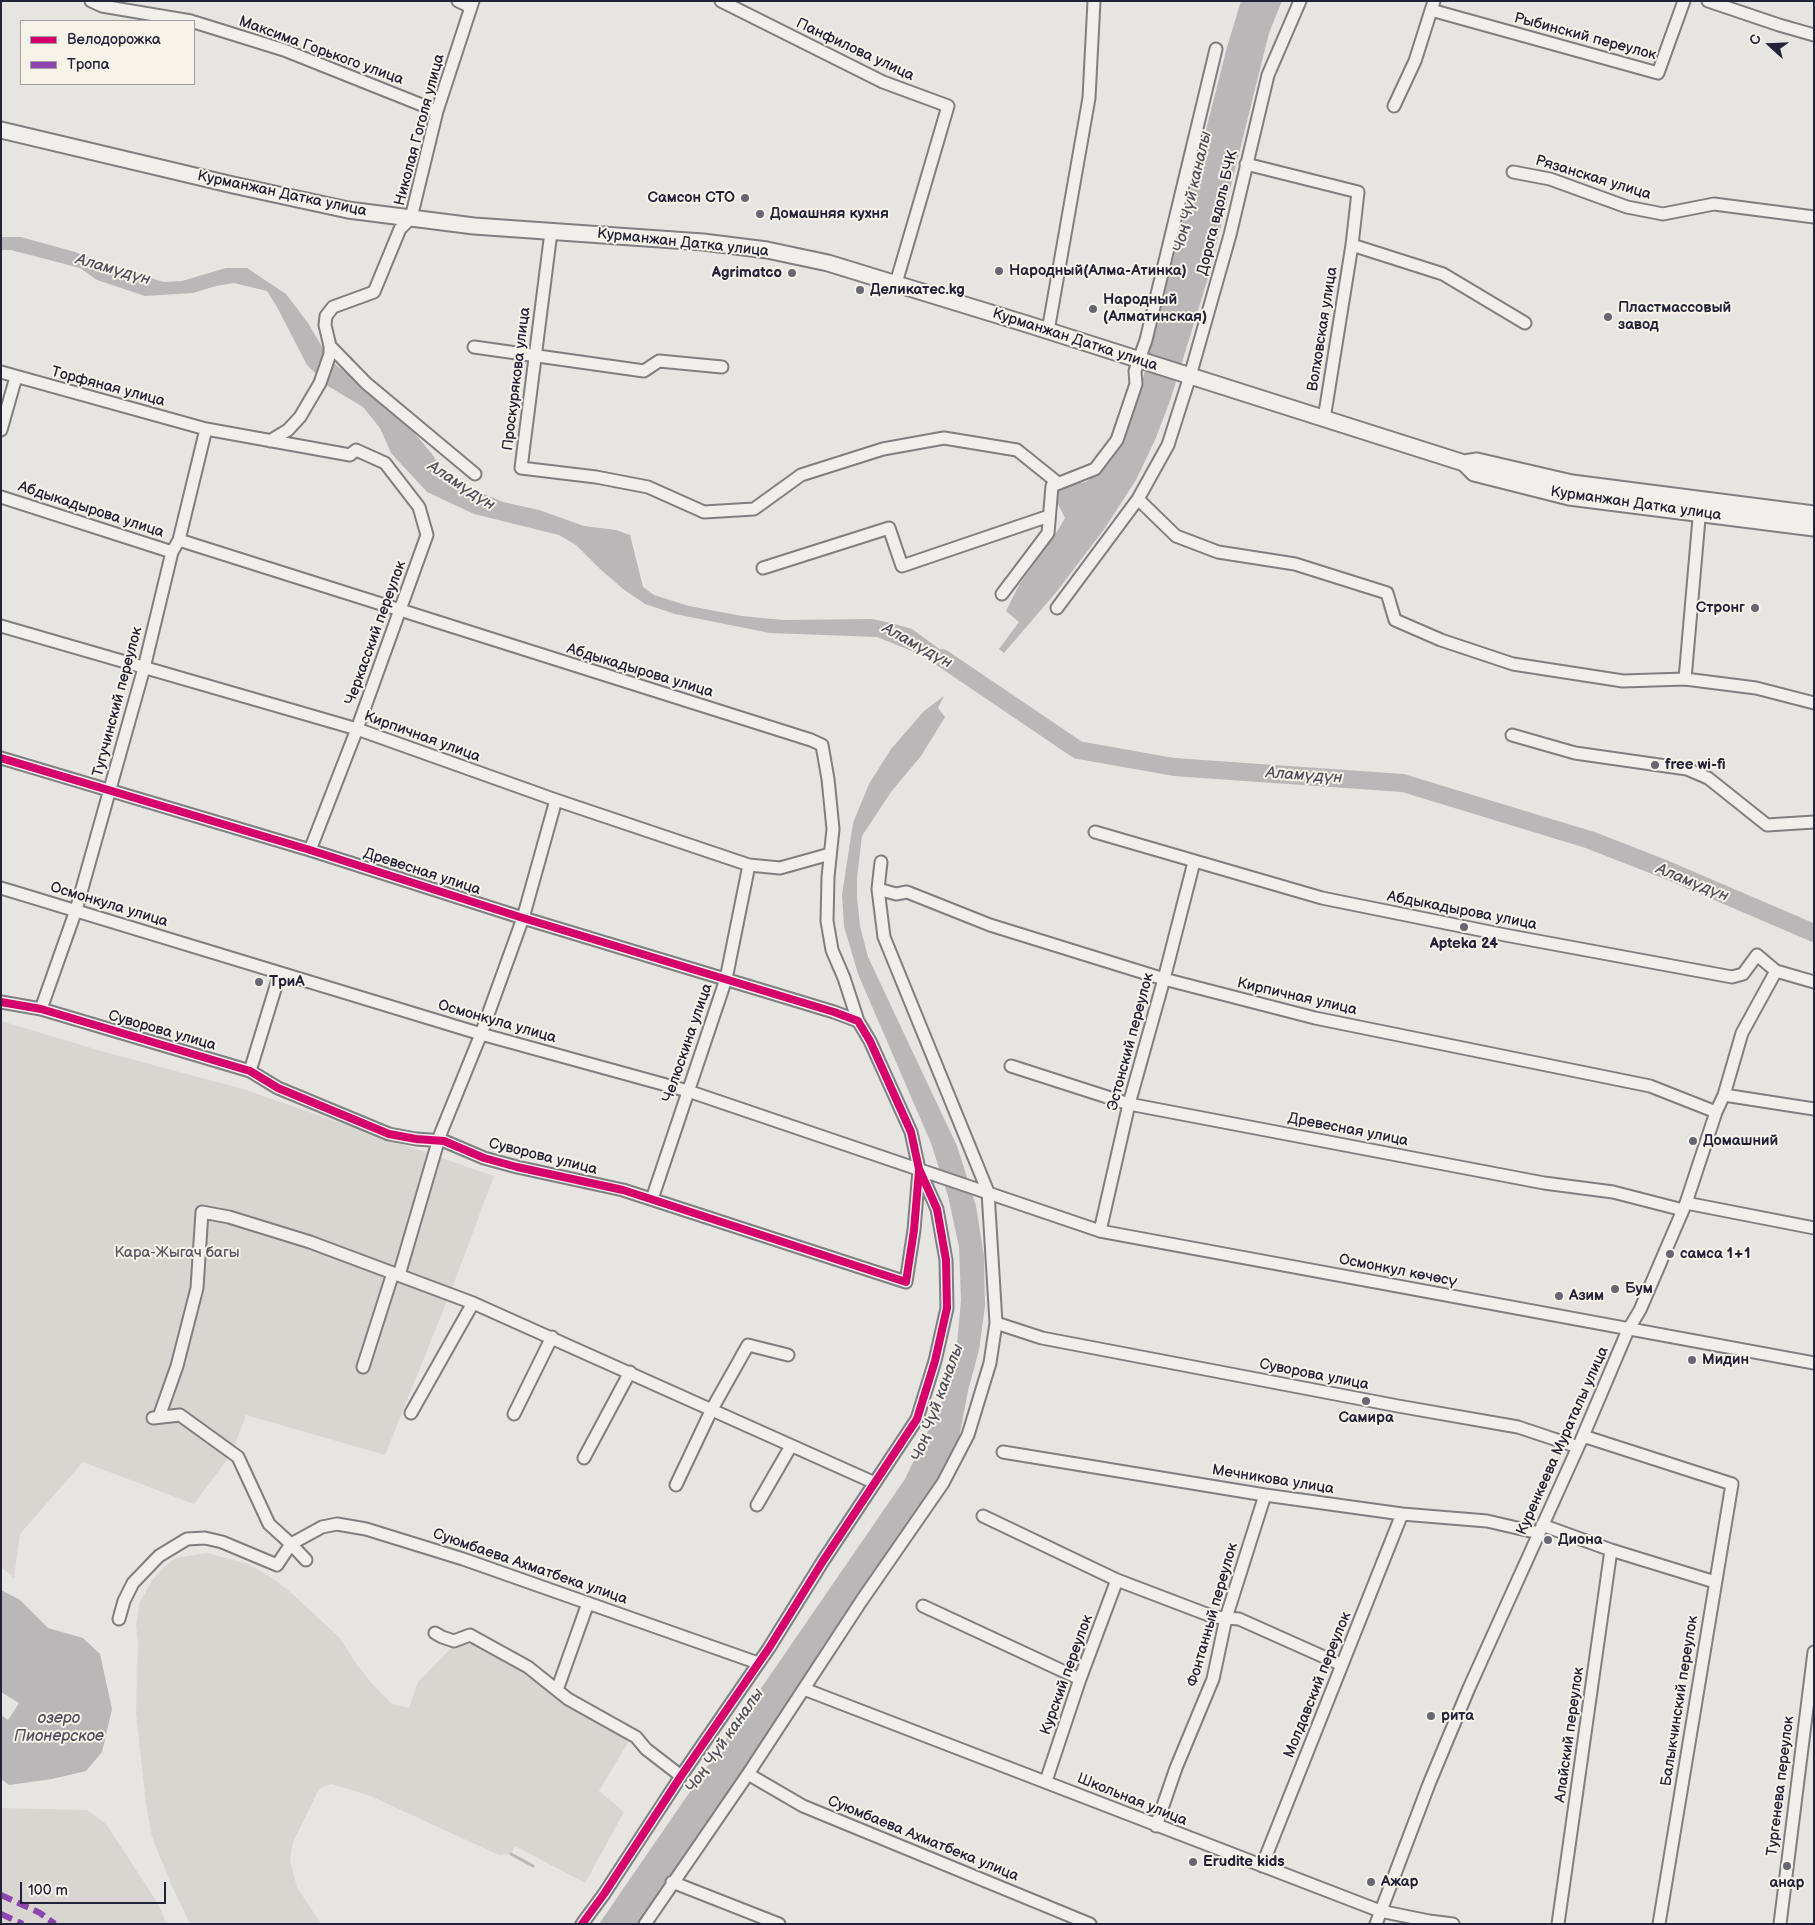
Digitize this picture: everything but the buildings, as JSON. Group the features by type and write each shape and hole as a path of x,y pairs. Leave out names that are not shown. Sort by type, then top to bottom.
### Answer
{"main road":[{"name":"Курманжан Датка улица","path":"1,130 348,210 474,226 703,242 767,250 828,262 1464,464 1477,461 1572,483 1814,528"},
{"name":"Курманжан Датка улица","path":"1699,507 1814,514"}],"street":[{"name":"Максима Горького улица","path":"91,1 102,6 182,20"},
{"path":"458,1 472,4"},
{"name":"Панфилова улица","path":"721,1 883,82 948,106 896,283"},
{"path":"1048,331 1089,98 1094,1"},
{"name":"Дорога вдоль БЧК","path":"1056,608 1138,499 1168,445 1230,235 1268,75 1300,1"},
{"name":"Рыбинский переулок","path":"1394,106 1415,61 1433,6 1658,73 1684,1"},
{"path":"1708,1 1779,25 1814,34"},
{"name":"Николая Гоголя улица","path":"330,350 325,325 326,316 333,307 374,292 400,230 411,218 437,111 472,4"},
{"name":"Максима Горького улица","path":"195,23 284,50 437,111"},
{"path":"1002,594 1048,533 1052,486 1095,469 1117,440 1136,384 1135,371 1146,340 1216,49"},
{"name":"Волховская улица","path":"1246,164 1358,192 1352,244 1324,419"},
{"name":"Рязанская улица","path":"1513,172 1550,179 1627,207 1662,214 1714,204 1814,217"},
{"name":"Проскурякова улица","path":"551,232 521,468 596,477 648,487 704,512 754,509 800,475 883,449 944,438 1017,450 1058,483"},
{"path":"1352,244 1443,274 1525,323"},
{"path":"474,347 644,371 659,361 722,367"},
{"path":"270,441 288,430 300,417 320,383 330,350 366,383 475,474"},
{"name":"Торфяная улица","path":"1,372 206,429 350,455 356,450"},
{"path":"1,430 16,377"},
{"name":"Тугучинский переулок","path":"41,1010 76,910 110,791 144,668 172,552 180,540 206,429"},
{"name":"Черкасский переулок","path":"310,850 357,729 427,535 419,507 385,463 356,450"},
{"name":"Абдыкадырова улица","path":"1,497 172,552"},
{"path":"1138,499 1176,536 1218,552 1296,564 1387,593 1395,620 1441,640 1513,664 1624,681 1685,680 1756,688 1814,703"},
{"path":"1685,680 1699,507"},
{"path":"763,568 889,528 902,566 1049,516"},
{"name":"Абдыкадырова улица","path":"180,540 822,745 828,779 833,829 828,877 827,922 832,950 844,978 858,1021 870,1042 911,1132 923,1170"},
{"name":"Кирпичная улица","path":"1,626 357,729 556,800 749,865 780,868 830,854"},
{"path":"1512,735 1574,754 1687,769 1708,778 1767,825 1814,822"},
{"name":"Древесная улица","path":"1,758 310,850 858,1021"},
{"path":"363,1367 396,1274 438,1140 481,1034 523,918 556,800"},
{"name":"Абдыкадырова улица","path":"1095,832 1322,898 1505,935 1732,977 1743,974 1757,955 1776,971 1814,982"},
{"path":"645,1924 672,1882 748,1774 862,1600 943,1483 968,1435 990,1363 996,1323 985,1191 884,937 878,889 881,862"},
{"name":"Эстонский переулок","path":"1100,1231 1129,1104 1194,862"},
{"name":"Челюскина улица","path":"652,1199 726,979 749,865"},
{"name":"Осмонкула улица","path":"1,888 481,1034 688,1091 985,1191"},
{"name":"Кирпичная улица","path":"878,889 896,894 907,892 990,925 1164,979 1315,1018 1650,1086 1716,1112"},
{"name":"Куренкеева Мураталы улица","path":"1376,1924 1429,1784 1469,1688 1583,1436 1628,1330 1640,1310 1684,1206 1716,1112 1724,1095 1742,1033 1776,971"},
{"path":"250,1071 280,973"},
{"name":"Суворова улица","path":"1,1002 41,1010 250,1071 278,1088 389,1134 416,1139 444,1141 500,1163 623,1190 906,1282 923,1170"},
{"name":"Древесная улица","path":"1011,1066 1129,1104 1544,1183 1613,1192 1814,1228"},
{"path":"1724,1095 1814,1109"},
{"path":"582,1924 604,1894 680,1776 769,1648 823,1561 917,1419 936,1361 947,1308 946,1260 937,1209 923,1170"},
{"name":"Осмонкул көчөсү","path":"985,1191 1100,1231 1814,1363"},
{"path":"306,1560 292,1544 269,1524 238,1457 180,1415 156,1416 176,1366 197,1288 202,1212 310,1242 473,1303 876,1483"},
{"path":"410,1413 473,1303"},
{"name":"Суворова улица","path":"996,1323 1042,1338 1379,1403 1518,1427 1578,1447"},
{"path":"514,1414 552,1337"},
{"path":"676,1485 712,1409 748,1345 788,1354"},
{"path":"584,1458 630,1372"},
{"name":"Балыкчинский переулок","path":"1583,1436 1732,1484 1659,1924"},
{"path":"757,1505 791,1446"},
{"name":"Мечникова улица","path":"1003,1452 1265,1495 1402,1514 1487,1520 1541,1529 1715,1582"},
{"name":"Фонтанный переулок","path":"1156,1826 1176,1768 1213,1680 1226,1618 1265,1495"},
{"name":"Молдавский переулок","path":"1262,1866 1402,1514"},
{"path":"983,1516 1117,1580 1214,1618 1239,1619 1342,1665"},
{"name":"Суюмбаева Ахматбека улица","path":"119,1619 124,1601 133,1583 160,1556 187,1539 205,1538 222,1542 277,1565 292,1544 322,1527 337,1524 366,1529 463,1559 758,1663"},
{"name":"Алайский переулок","path":"1558,1924 1612,1550"},
{"name":"Курский переулок","path":"1046,1781 1080,1679 1117,1580"},
{"path":"557,1690 588,1603"},
{"path":"923,1606 1080,1679"},
{"path":"435,1633 454,1641 470,1636 528,1667 568,1699 636,1737 646,1749 680,1776"},
{"name":"Тургенева переулок","path":"1780,1924 1814,1652"},
{"name":"Школьная улица","path":"804,1689 1380,1911 1428,1922 1453,1924"},
{"name":"Суюмбаева Ахматбека улица","path":"748,1774 804,1806 1090,1924"},
{"path":"672,1882 779,1924"}],"green space":[{"name":"Кара-Жыгач багы","path":"1,1021 108,1053 243,1089 494,1176 451,1291 385,1455 246,1415 232,1453 194,1504 83,1462 20,1534 14,1578 1,1567"},
{"path":"207,1553 248,1564 271,1577 289,1591 340,1638 355,1662 373,1685 392,1704 409,1708 418,1682 454,1645 479,1644 522,1667 566,1702 629,1741 599,1791 624,1812 585,1883 515,1846 511,1854 499,1855 368,1795 331,1784 319,1789 293,1842 290,1860 297,1887 321,1924 190,1924 152,1837 146,1804 136,1714 138,1643 136,1626 139,1604 151,1582 164,1567 175,1558"},
{"path":"1,1808 87,1810 106,1824 157,1902 167,1924 1,1924"}],"water":[{"name":"Чоң Чүй каналы","path":"1241,1 1282,1 1269,33 1208,278 1170,401 1155,440 1136,480 1105,528 1058,590 1004,653 999,649 1019,622 1006,611 1019,585 1065,518 1055,498 1057,492 1069,485 1086,482 1093,477 1124,429 1139,394 1227,47"},
{"path":"1,237 21,237 75,252 123,270 164,282 182,281 226,268 247,268 286,294 336,365 396,411 432,454 446,475 465,486 503,502 539,510 584,526 616,530 630,535 643,587 654,595 689,606 742,616 783,620 872,619 891,623 912,629 964,667 956,675 939,662 877,637 770,633 675,614 645,604 623,589 576,545 559,535 474,514 427,492 391,453 380,428 363,407 328,386 307,365 267,291 234,283 193,293 145,296 97,280 80,268 11,250 1,250"},
{"name":"Чоң Чүй каналы","path":"944,696 938,708 945,717 921,756 891,792 862,836 857,878 857,897 860,926 868,957 957,1146 976,1206 984,1256 985,1306 979,1350 968,1391 958,1443 933,1488 638,1924 599,1924 905,1479 941,1404 957,1344 961,1300 959,1247 948,1196 931,1143 858,974 844,926 842,895 853,823 869,784 891,749 924,711"},
{"name":"озеро Пионерское","path":"1,1590 20,1600 48,1628 83,1638 100,1654 112,1709 102,1752 86,1771 52,1779 9,1785 1,1779 1,1715 8,1720 19,1703 1,1692"}],"waterway":[{"name":"Аламүдүн","path":"942,658 1078,750 1174,767 1403,783 1590,840 1667,870 1814,933"},
{"path":"511,1854 533,1866"}],"marked path":[{"path":"1,1895 40,1913 55,1924"},
{"path":"1,1914 23,1924"}],"cycle path":[{"path":"1,758 310,850 523,918 834,1012 858,1021 870,1041 911,1132 919,1169 937,1209 946,1260 947,1308 935,1361 917,1419 823,1561 769,1648 582,1924"},
{"path":"1,1002 41,1009 250,1071 278,1088 389,1134 416,1139 444,1141 484,1158 623,1190 906,1282 914,1230 919,1171"}],"place":[{"name":"Самсон СТО","path":"745,198"},
{"name":"Домашняя кухня","path":"760,214"},
{"name":"Народный(Алма-Атинка)","path":"999,271"},
{"name":"Agrimatco","path":"792,273"},
{"name":"Деликатес.kg","path":"860,290"},
{"name":"Народный (Алматинская)","path":"1093,309"},
{"name":"Пластмассовый завод","path":"1608,317"},
{"name":"Стронг","path":"1755,608"},
{"name":"free wi-fi","path":"1655,765"},
{"name":"Apteka 24","path":"1464,927"},
{"name":"ТриА","path":"259,982"},
{"name":"Домашний","path":"1693,1141"},
{"name":"самса 1+1","path":"1670,1254"},
{"name":"Бум","path":"1615,1289"},
{"name":"Азим","path":"1559,1296"},
{"name":"Мидин","path":"1692,1360"},
{"name":"Самира","path":"1366,1401"},
{"name":"Диона","path":"1548,1540"},
{"name":"рита","path":"1431,1716"},
{"name":"Erudite kids","path":"1193,1862"},
{"name":"анар","path":"1787,1866"},
{"name":"Ажар","path":"1371,1882"}]}
